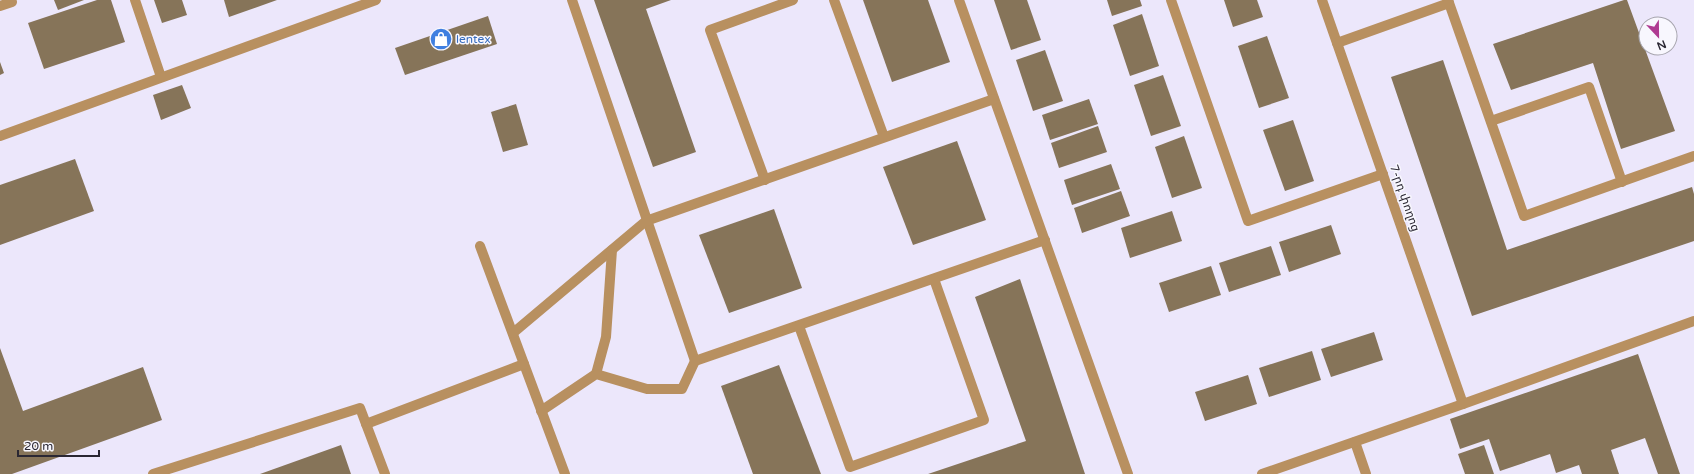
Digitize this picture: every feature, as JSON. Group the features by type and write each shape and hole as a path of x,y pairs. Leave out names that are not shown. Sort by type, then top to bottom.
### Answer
{"street":[{"path":"0,6 12,2 11,0"},
{"path":"135,0 161,77"},
{"path":"0,136 376,0"},
{"path":"572,0 695,362 682,390 647,389 596,374"},
{"path":"765,180 710,30 793,0"},
{"path":"834,0 884,137"},
{"path":"959,0 1128,474"},
{"path":"1171,0 1248,221 1383,174"},
{"name":"7-րդ փողոց","path":"1322,0 1463,404"},
{"path":"1337,43 1448,1 1524,216 1694,156"},
{"path":"1490,121 1589,87 1622,182"},
{"path":"512,333 646,221 994,99"},
{"path":"695,362 1045,240"},
{"path":"480,246 565,474"},
{"path":"542,411 596,374 606,337 612,250"},
{"path":"799,326 850,468 984,420 934,278"},
{"path":"1262,474 1694,321"},
{"path":"366,424 524,364"},
{"path":"153,474 187,469 360,408 385,474"},
{"path":"1355,442 1366,474"}],"building":[{"path":"54,0 84,0 58,10"},
{"path":"97,0 111,0 125,42 44,69 28,23"},
{"path":"154,0 182,0 187,15 162,23"},
{"path":"224,0 277,0 229,17"},
{"path":"594,0 671,0 646,9 696,152 653,167"},
{"path":"863,0 928,0 950,62 892,82"},
{"path":"994,0 1027,0 1041,40 1011,50"},
{"path":"1107,0 1140,0 1142,6 1112,16"},
{"path":"1224,0 1257,0 1263,17 1233,27"},
{"path":"1627,0 1638,30 1638,56 1648,56 1675,131 1621,149 1593,63 1511,90 1493,44"},
{"path":"1142,14 1159,66 1130,76 1113,25"},
{"path":"488,16 497,44 405,75 395,48"},
{"path":"1267,36 1289,98 1259,108 1238,46"},
{"path":"1045,50 1063,101 1033,111 1016,60"},
{"path":"1443,60 1507,250 1692,187 1694,194 1694,241 1472,316 1391,77"},
{"path":"0,62 4,73 0,75"},
{"path":"1163,75 1181,126 1151,136 1134,85"},
{"path":"182,85 191,108 161,120 153,95"},
{"path":"1089,99 1098,124 1050,140 1042,115"},
{"path":"516,104 528,145 503,152 491,112"},
{"path":"1293,120 1314,181 1285,191 1263,130"},
{"path":"1098,126 1107,152 1059,168 1051,143"},
{"path":"1184,136 1202,188 1172,198 1155,147"},
{"path":"957,141 986,220 913,245 883,167"},
{"path":"75,159 94,211 0,245 0,185"},
{"path":"1111,164 1120,189 1072,205 1064,180"},
{"path":"1121,191 1130,216 1082,233 1074,208"},
{"path":"774,209 802,288 729,313 699,235"},
{"path":"1172,211 1182,241 1130,258 1121,228"},
{"path":"1331,225 1341,254 1289,272 1279,242"},
{"path":"1271,246 1281,275 1229,292 1219,263"},
{"path":"1211,266 1221,295 1169,312 1159,283"},
{"path":"1020,279 1085,474 928,474 1026,441 975,297"},
{"path":"1374,332 1383,360 1331,377 1321,349"},
{"path":"0,348 23,411 143,367 162,420 12,474 0,474"},
{"path":"1312,351 1321,380 1269,397 1259,368"},
{"path":"1638,354 1680,474 1658,474 1645,438 1611,450 1619,474 1582,474 1579,465 1556,473 1550,454 1500,471 1489,439 1460,449 1450,419"},
{"path":"779,365 821,474 753,474 721,386"},
{"path":"1248,375 1257,404 1205,421 1195,392"},
{"path":"341,445 351,474 260,474"},
{"path":"1484,445 1494,474 1465,474 1458,454"}],"place":[{"name":"lentex","path":"441,39"}]}
